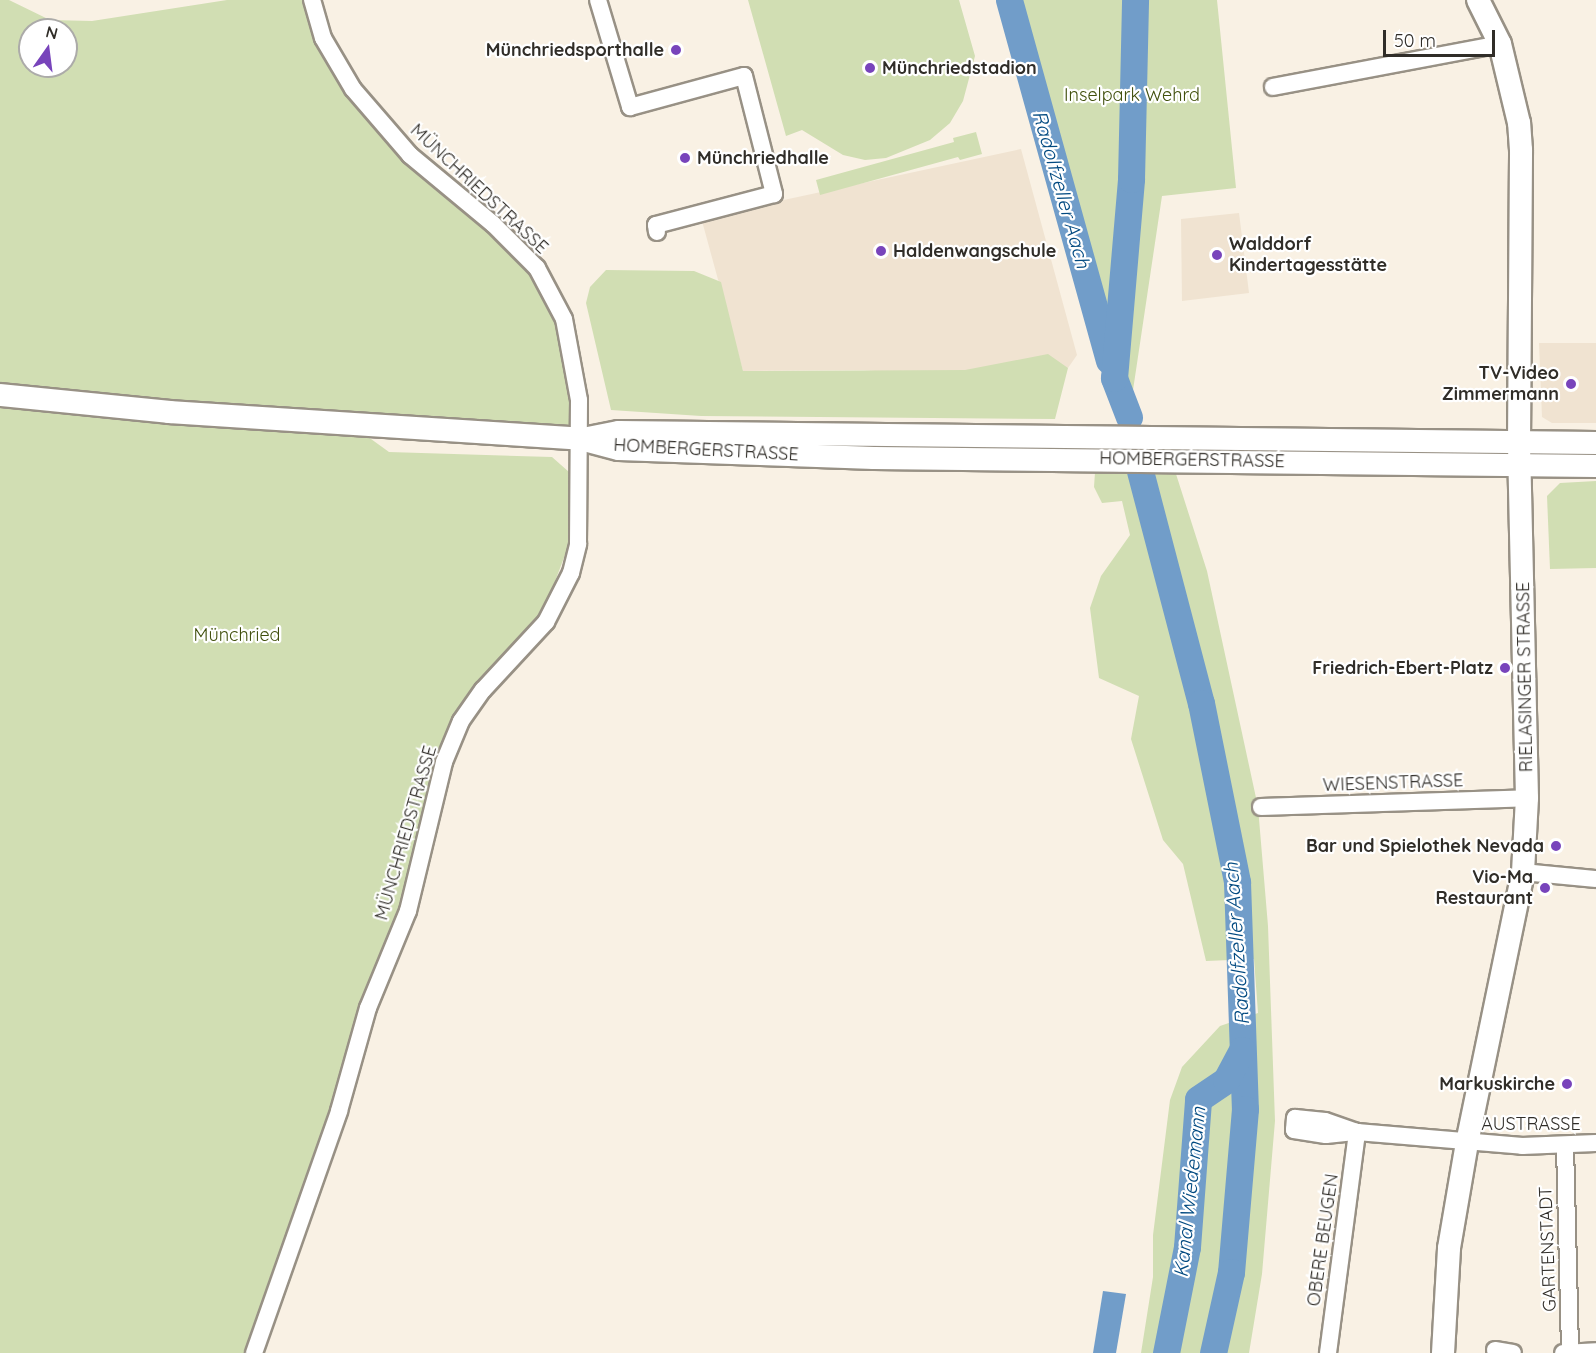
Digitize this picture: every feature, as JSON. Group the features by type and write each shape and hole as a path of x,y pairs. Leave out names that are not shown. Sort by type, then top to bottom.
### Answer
{"main road":[{"name":"RIELASINGER STRASSE","path":"1443,1353 1449,1248 1467,1143 1523,872 1527,798 1519,443 1521,150 1519,123 1500,44 1478,0"},
{"name":"HOMBERGERSTRASSE","path":"0,395 169,412 581,439 619,449 874,458 1083,448 1519,443"},
{"path":"1519,443 1596,443"},
{"name":"HOMBERGERSTRASSE","path":"1190,448 1520,465"},
{"path":"1520,465 1596,466"}],"street":[{"name":"MÜNCHRIEDSTRASSE","path":"254,1353 339,1111 368,1008 392,949 422,862 444,762 461,721 483,690 546,622 571,573 578,544 581,439 574,362 564,320 537,268 493,224 410,155 360,97 323,38 312,0"},
{"path":"598,0 630,107 744,76 747,87 774,194 656,225 657,232"},
{"path":"1273,87 1500,44"},
{"name":"WIESENSTRASSE","path":"1261,807 1527,798"},
{"path":"1523,872 1596,879"},
{"name":"AUSTRASSE","path":"1358,1132 1467,1143 1565,1145 1596,1143"},
{"name":"OBERE BEUGEN","path":"1328,1353 1358,1132"},
{"name":"GARTENSTADT","path":"1565,1145 1567,1352"},
{"path":"1495,1350 1513,1353"},
{"path":"1567,1352 1596,1351"}],"shaded area":[{"name":"Haldenwangschule","path":"1021,149 1077,355 1068,368 989,382 864,370 743,371 702,221 765,204"},
{"path":"1239,213 1249,293 1182,301 1181,219"},
{"name":"TV-Video Zimmermann","path":"1539,343 1596,343 1596,423 1552,423 1542,417"}],"green space":[{"name":"Münchried","path":"0,0 9,0 46,18 18,18 18,78 78,78 78,21 92,21 227,0 312,0 353,89 537,268 564,320 581,439 353,426 389,452 552,457 569,472 571,539 542,616 459,720 422,853 251,1353 0,1353"},
{"name":"Münchriedstadion","path":"748,0 959,0 975,56 963,101 950,123 930,140 886,158 865,160 843,155 802,130 786,136"},
{"name":"Inselpark Wehrd","path":"1009,0 1217,0 1236,188 1162,196 1129,417 1114,378"},
{"path":"976,132 982,154 960,160 958,157 820,195 816,180 954,142 953,138"},
{"path":"606,270 694,271 721,282 743,371 965,370 1048,354 1068,368 1055,419 701,416 611,410 586,303 590,287"},
{"path":"1095,472 1176,474 1207,571 1258,807 1268,926 1275,1121 1262,1274 1249,1353 1141,1353 1153,1277 1153,1235 1170,1100 1182,1067 1220,1026 1258,1013 1254,959 1206,961 1183,864 1163,840 1131,739 1139,696 1099,678 1090,608 1101,576 1130,535 1122,501 1102,503 1094,487"},
{"path":"1596,481 1596,568 1550,569 1547,496 1560,483"}],"water":[{"path":"1103,1291 1126,1294 1116,1353 1093,1353"}],"waterway":[{"name":"Radolfzeller Aach","path":"1009,0 1109,360"},
{"name":"Radolfzeller Aach","path":"1129,417 1114,378 1131,179 1135,0"},
{"name":"Radolfzeller Aach","path":"1140,471 1201,703 1237,882 1245,1109 1231,1272 1213,1353"},
{"name":"Kanal Wiedemann","path":"1166,1353 1187,1247 1198,1099 1226,1080 1242,1050"}],"place":[{"name":"Münchriedsporthalle","path":"676,50"},
{"name":"Münchriedstadion","path":"870,68"},
{"name":"Münchriedhalle","path":"685,158"},
{"name":"Haldenwangschule","path":"881,251"},
{"name":"Walddorf Kindertagesstätte","path":"1217,255"},
{"name":"TV-Video Zimmermann","path":"1571,384"},
{"name":"Friedrich-Ebert-Platz","path":"1505,668"},
{"name":"Bar und Spielothek Nevada","path":"1556,846"},
{"name":"Vio-Ma Restaurant","path":"1545,888"},
{"name":"Markuskirche","path":"1567,1084"}]}
